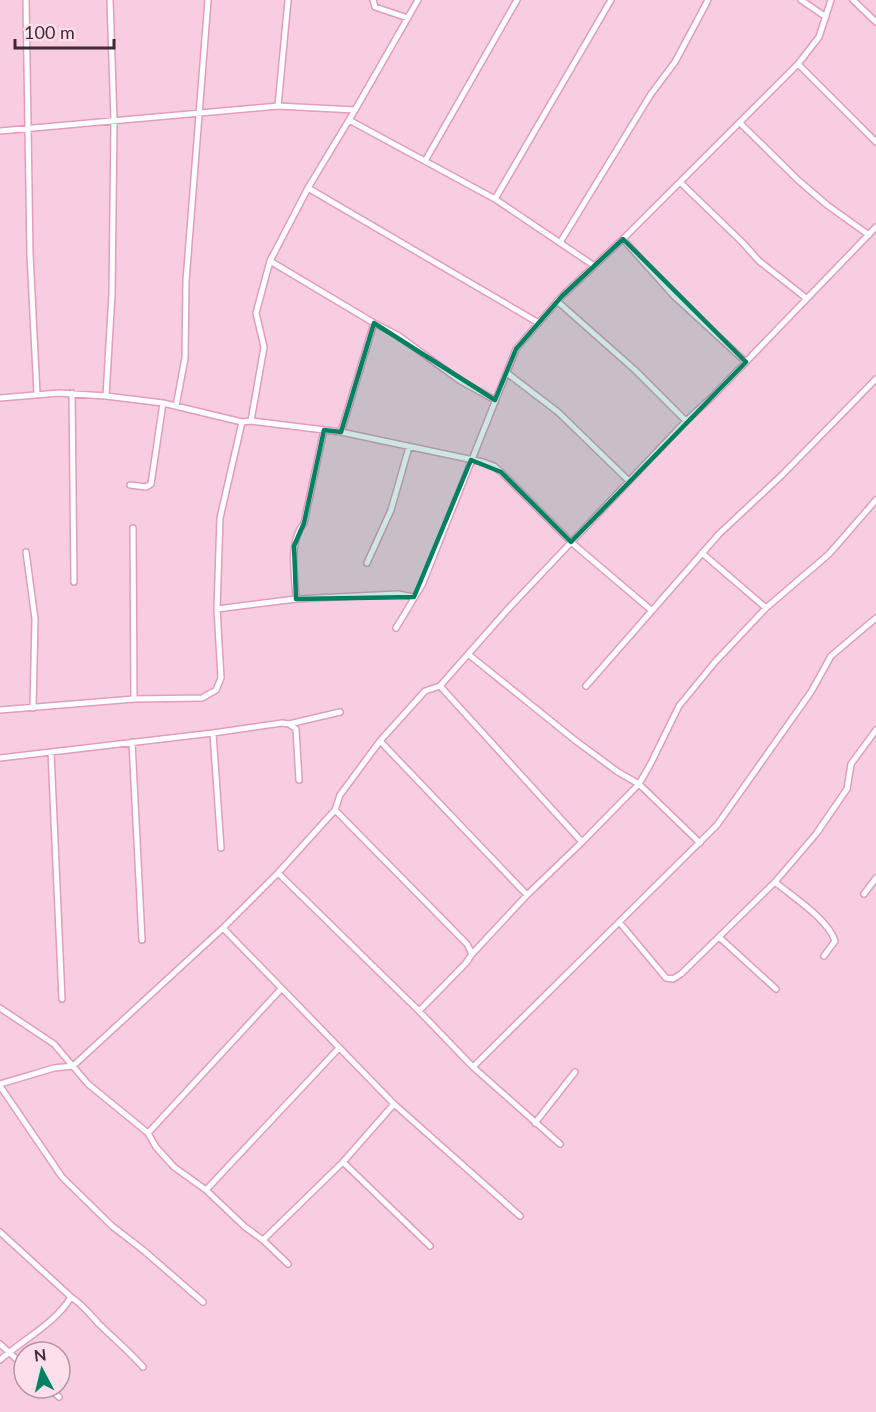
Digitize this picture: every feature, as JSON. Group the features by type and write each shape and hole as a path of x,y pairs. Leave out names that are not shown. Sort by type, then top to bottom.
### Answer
{"street":[{"path":"26,0 30,254 37,394"},
{"path":"106,396 112,294 114,121 110,0"},
{"path":"176,406 185,358 186,281 208,0"},
{"path":"278,106 288,0"},
{"path":"372,0 375,7 408,18"},
{"path":"251,421 264,347 256,313 270,261 308,188 418,0"},
{"path":"425,161 517,0"},
{"path":"495,199 611,0"},
{"path":"561,242 651,94 675,62 708,0"},
{"path":"801,0 826,17"},
{"path":"396,628 422,585 516,349 557,301 623,239 798,64 819,37 831,0"},
{"path":"853,0 876,22"},
{"path":"798,64 876,141"},
{"path":"0,131 278,106 355,110"},
{"path":"348,120 495,199 593,265"},
{"path":"740,123 819,199 869,235"},
{"path":"680,182 759,261 806,298"},
{"path":"308,188 537,322"},
{"path":"203,1302 112,1226 62,1177 0,1085 54,1068 73,1066 223,928 278,873 335,810 340,795 380,741 425,691 440,686 571,542 876,227"},
{"path":"623,239 675,297 746,362"},
{"path":"270,261 399,336 459,380 495,400"},
{"path":"557,301 635,370 686,421"},
{"path":"341,432 374,323"},
{"path":"507,373 558,412 629,481"},
{"path":"586,686 702,553 876,379"},
{"path":"72,393 74,582"},
{"path":"0,398 72,393 163,403 242,422 251,421 341,432 494,466 571,542 651,610"},
{"path":"130,485 146,487 151,483 163,403"},
{"path":"0,710 134,699 202,698 216,690 221,678 217,609 220,518 242,422"},
{"path":"296,599 294,546 297,532 304,523 324,430"},
{"path":"367,563 391,510 409,447"},
{"path":"419,1011 527,895 639,784 679,706 715,662 766,608 829,554 876,500"},
{"path":"133,528 134,699"},
{"path":"26,552 35,619 33,708"},
{"path":"702,553 766,608"},
{"path":"217,609 296,599 398,594 414,597"},
{"path":"473,1067 590,950 621,923 717,825 811,692 831,656 876,618"},
{"path":"468,654 576,741 618,772 639,784 700,843"},
{"path":"440,686 582,842"},
{"path":"0,758 282,723 289,724 340,712"},
{"path":"289,724 296,729 300,780"},
{"path":"621,923 666,978 673,979 681,974 776,882 816,834 847,789 851,764 876,730"},
{"path":"213,733 221,848"},
{"path":"380,741 527,895"},
{"path":"132,742 141,940"},
{"path":"51,752 62,999"},
{"path":"335,810 467,944 472,954"},
{"path":"278,873 473,1067 560,1144"},
{"path":"864,894 876,878"},
{"path":"776,882 823,922 832,933 835,940 824,956"},
{"path":"223,928 394,1104 520,1216"},
{"path":"719,937 776,989"},
{"path":"147,1133 281,989"},
{"path":"0,1008 54,1044 88,1083 147,1133 174,1167 206,1190 244,1227 263,1240 288,1264"},
{"path":"206,1190 339,1048"},
{"path":"535,1123 575,1072"},
{"path":"263,1240 343,1162 394,1104"},
{"path":"343,1162 430,1246"},
{"path":"0,1232 71,1297 84,1305 143,1367"},
{"path":"0,1360 50,1320 71,1297"},
{"path":"0,1344 12,1355"}],"highlighted area":[{"path":"623,239 746,362 571,542 501,472 471,460 414,597 296,599 294,546 304,523 324,430 341,432 374,323 495,400 516,349 562,296"}]}
